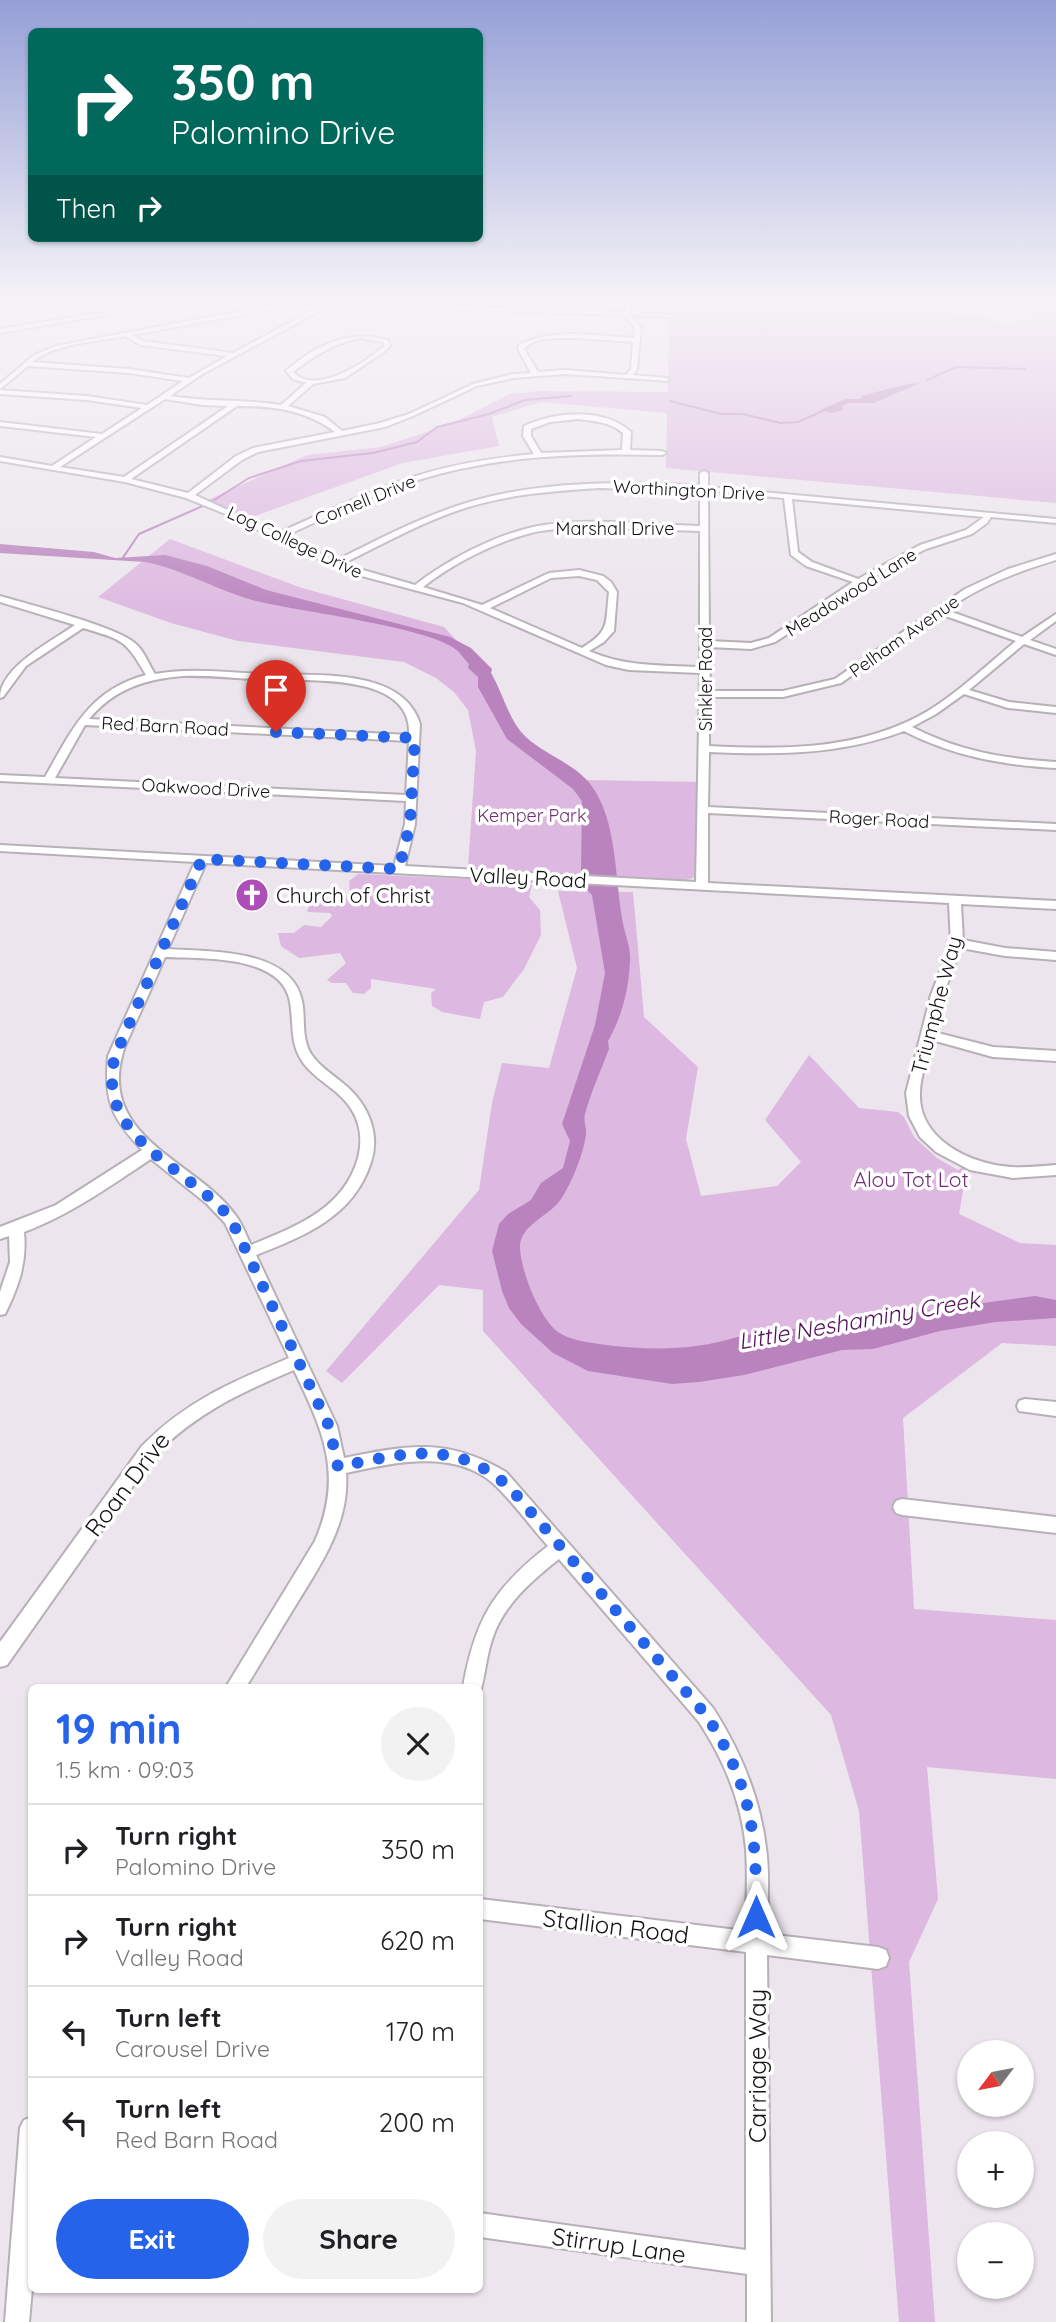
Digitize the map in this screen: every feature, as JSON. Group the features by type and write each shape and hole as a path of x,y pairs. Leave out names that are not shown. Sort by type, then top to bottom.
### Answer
{"street":[{"path":"55,467 147,408"},
{"path":"125,480 229,408"},
{"path":"289,408 317,415 342,434"},
{"path":"188,496 249,452 272,445 342,434 426,408"},
{"path":"540,457 527,436 527,428 541,421 558,418 594,419 617,424 627,432 626,452"},
{"path":"0,424 104,436"},
{"name":"Cornell Drive","path":"278,536 416,479 472,465 540,457 626,452 662,453"},
{"name":"Log College Drive","path":"0,459 125,480 188,496 209,503 363,575 484,608 580,652 629,667 705,670"},
{"path":"0,471 13,461"},
{"name":"Sinkler Road","path":"702,886 704,473"},
{"name":"Worthington Drive","path":"335,564 444,514 494,498 599,485 704,488 1056,521"},
{"path":"788,496 794,553 809,564 860,582"},
{"name":"Meadowood Lane","path":"705,644 751,646 772,640 860,582 911,553 980,527 989,515"},
{"name":"Marshall Drive","path":"416,588 441,569 499,541 532,530 580,524 704,529"},
{"name":"Pelham Avenue","path":"705,694 774,695 828,685 850,675 939,611 991,579 1056,557"},
{"path":"484,608 549,576 579,573 600,578 613,592 609,631 601,640 580,652"},
{"path":"0,600 109,631 130,643 152,677"},
{"path":"939,611 1056,652"},
{"path":"704,749 816,749 863,740 904,727 932,712 1056,617"},
{"path":"0,695 23,664 84,623"},
{"path":"48,780 83,722 105,697 122,687 152,677 206,674 335,680 369,685 387,692 407,706 415,724 410,824 399,869"},
{"path":"961,690 1008,705 1056,710"},
{"name":"Red Barn Road","path":"83,722 415,738"},
{"path":"904,727 929,741 969,755 1007,763 1056,765"},
{"name":"Oakwood Drive","path":"0,778 412,798"},
{"name":"Roger Road","path":"703,810 1056,827"},
{"name":"Valley Road","path":"0,848 1056,905"},
{"path":"202,859 115,1056 111,1084 113,1098 121,1119 133,1134 219,1205 231,1219 329,1426 338,1467 336,1505 321,1547 237,1684"},
{"name":"Triumphe Way","path":"955,900 957,943 937,995 927,1034 912,1099 916,1116 925,1133 951,1155 986,1169 1013,1173 1056,1170"},
{"path":"957,943 1005,952 1056,956"},
{"path":"160,953 253,961 272,968 285,978 295,994 298,1035 304,1053 355,1104 366,1128 368,1139 364,1165 346,1197 313,1224 248,1252"},
{"path":"927,1034 993,1052 1056,1056"},
{"path":"0,1233 42,1220 72,1205 153,1150"},
{"path":"0,1309 18,1267 20,1255 16,1229"},
{"name":"Roan Drive","path":"0,1658 148,1451 164,1434 212,1398 298,1361"},
{"path":"1025,1406 1056,1409"},
{"name":"Carriage Way","path":"338,1467 414,1453 445,1454 474,1462 500,1479 696,1703 730,1755 751,1815 756,1848 759,2322"},
{"path":"902,1507 1056,1525"},
{"path":"472,1684 478,1649 494,1612 514,1585 561,1546"},
{"name":"Stallion Road","path":"483,1909 878,1958"},
{"path":"17,2322 28,2193"},
{"name":"Stirrup Lane","path":"483,2225 759,2264"}],"green space":[{"path":"482,408 520,408 492,417 499,446 403,463 249,518 208,500 307,455 381,447 453,423"},
{"path":"614,408 1056,408 1056,503 666,468 667,413"},
{"name":"Kemper Park","path":"170,539 302,588 444,627 481,667 524,740 582,780 703,782 695,877 686,880 468,867 476,751 468,710 454,692 436,678 404,662 238,641 171,623 98,597"},
{"path":"358,874 510,881 532,885 529,897 540,910 541,935 524,969 503,997 484,1002 480,1019 442,1012 432,1006 431,993 436,989 371,979 371,988 364,994 353,993 346,983 332,983 327,980 346,963 340,953 299,958 281,946 278,933 294,933 304,925 321,927 332,916 330,913 307,912 311,898 346,898 350,893 349,881"},
{"name":"Alou Tot Lot","path":"558,891 633,892 644,1017 698,1067 686,1139 701,1196 777,1186 801,1162 765,1120 809,1055 859,1108 898,1112 904,1117 914,1137 937,1158 958,1170 968,1163 959,1214 1020,1243 1056,1245 1056,1346 1002,1343 903,1418 914,1609 1056,1620 1056,1779 927,1767 938,1899 909,1962 935,2322 899,2322 859,1811 831,1715 483,1331 483,1290 439,1285 342,1383 326,1371 479,1190 492,1103 502,1063 549,1068 577,968"}],"water":[{"path":"843,408 843,410 832,413 820,410"},
{"name":"Little Neshaminy Creek","path":"0,544 94,552 115,558 165,555 207,566 266,590 450,637 471,648 492,669 491,673 511,716 527,738 577,771 591,785 606,815 614,849 630,960 624,1002 608,1041 609,1049 585,1114 586,1135 576,1168 561,1199 525,1232 520,1246 523,1267 532,1292 544,1316 558,1332 567,1337 599,1344 653,1348 688,1347 741,1336 1035,1296 1056,1300 1056,1318 996,1322 940,1331 873,1349 842,1350 744,1375 672,1384 588,1371 553,1353 521,1324 509,1308 492,1251 499,1224 508,1214 531,1200 541,1183 563,1168 570,1141 562,1124 595,1025 605,973 592,895 584,887 581,871 582,801 573,789 507,739 478,687 478,677 468,668 469,664 459,652 445,643 394,627 252,600 145,562 0,553"}],"waterway":[{"path":"211,502 249,478 301,461 373,453 417,442 437,427 504,408"},
{"path":"699,408 721,414 743,414 780,423 798,422 823,411"},
{"path":"122,559 139,534 205,505"}],"place":[{"name":"Church of Christ","path":"252,895"}],"route":[{"path":"276,732 415,738 410,824 399,869 202,859 115,1056 111,1084 118,1112 133,1134 219,1205 231,1219 329,1426 338,1467 414,1453 430,1453 460,1457 488,1470 511,1489 706,1715 730,1755 751,1815 757,1865 756,1917"}]}
